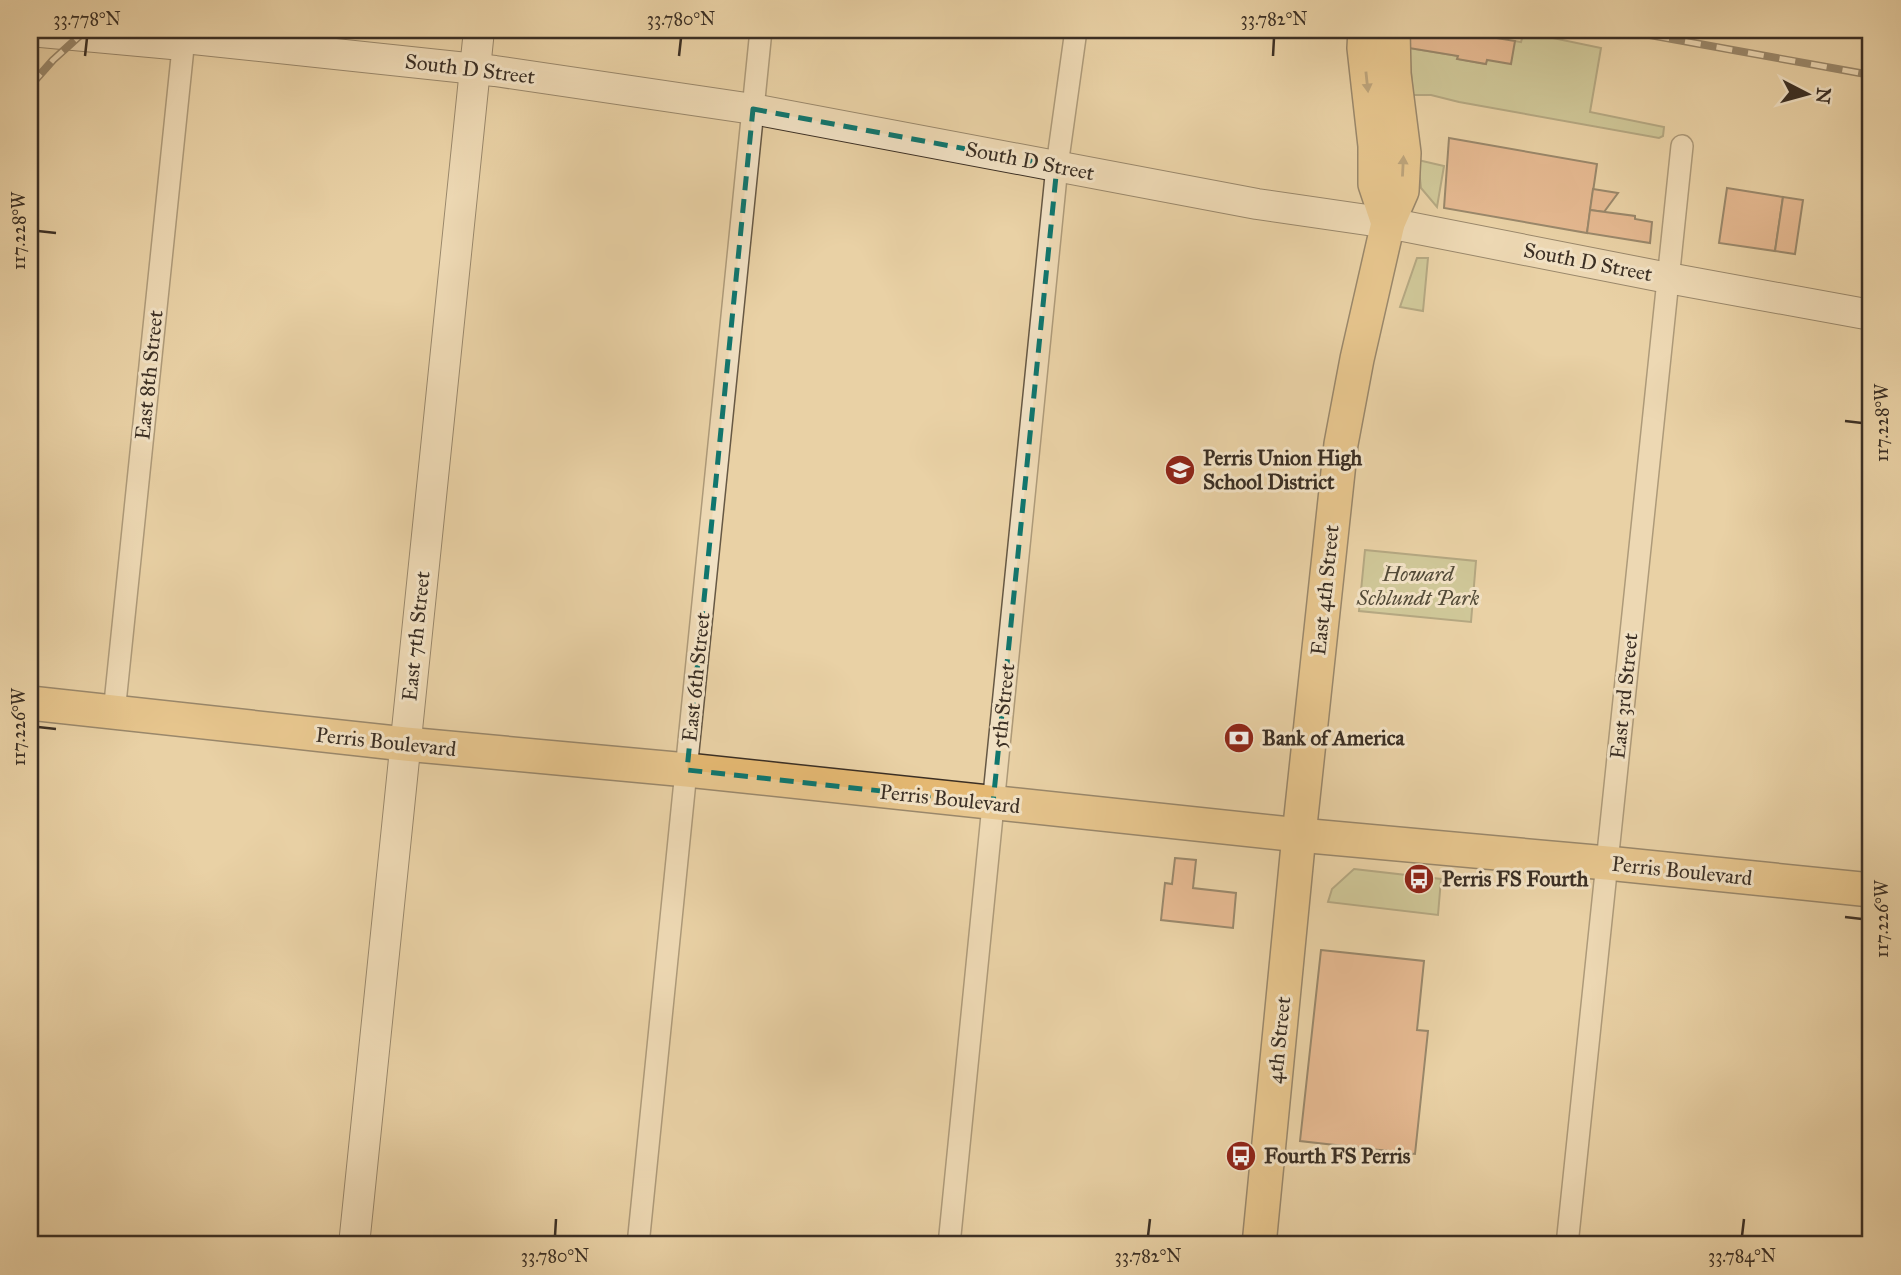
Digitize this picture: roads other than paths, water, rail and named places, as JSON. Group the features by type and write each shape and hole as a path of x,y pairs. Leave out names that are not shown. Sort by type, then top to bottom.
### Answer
{"main road":[{"name":"East 7th Street","path":"354,1245 479,30"},
{"path":"1365,30 1364,48 1375,146 1376,184 1388,223"},
{"name":"East 4th Street","path":"1299,835 1341,444 1388,223 1402,191 1404,153 1394,74 1393,30"},
{"name":"South D Street","path":"30,31 172,44 179,34 475,69 753,109 1257,204 1388,223 1871,315"},
{"name":"Perris Boulevard","path":"30,704 1299,835 1871,890"},
{"name":"4th Street","path":"1259,1245 1299,835"}],"street":[{"name":"East 6th Street","path":"638,1245 761,30"},
{"name":"5th Street","path":"948,1245 1057,166 1076,30"},
{"name":"East 8th Street","path":"114,713 179,34"},
{"name":"East 3rd Street","path":"1567,1245 1682,146"}],"railway":[{"path":"30,86 53,60 86,30"},
{"path":"1622,30 1871,75"}],"place":[{"name":"Perris Union High School District","path":"1180,470"},
{"name":"Bank of America","path":"1239,738"},
{"name":"Perris FS Fourth","path":"1419,879"},
{"name":"Fourth FS Perris","path":"1241,1156"}],"park label":[{"name":"Howard Schlundt Park","path":"1418,586"}]}
